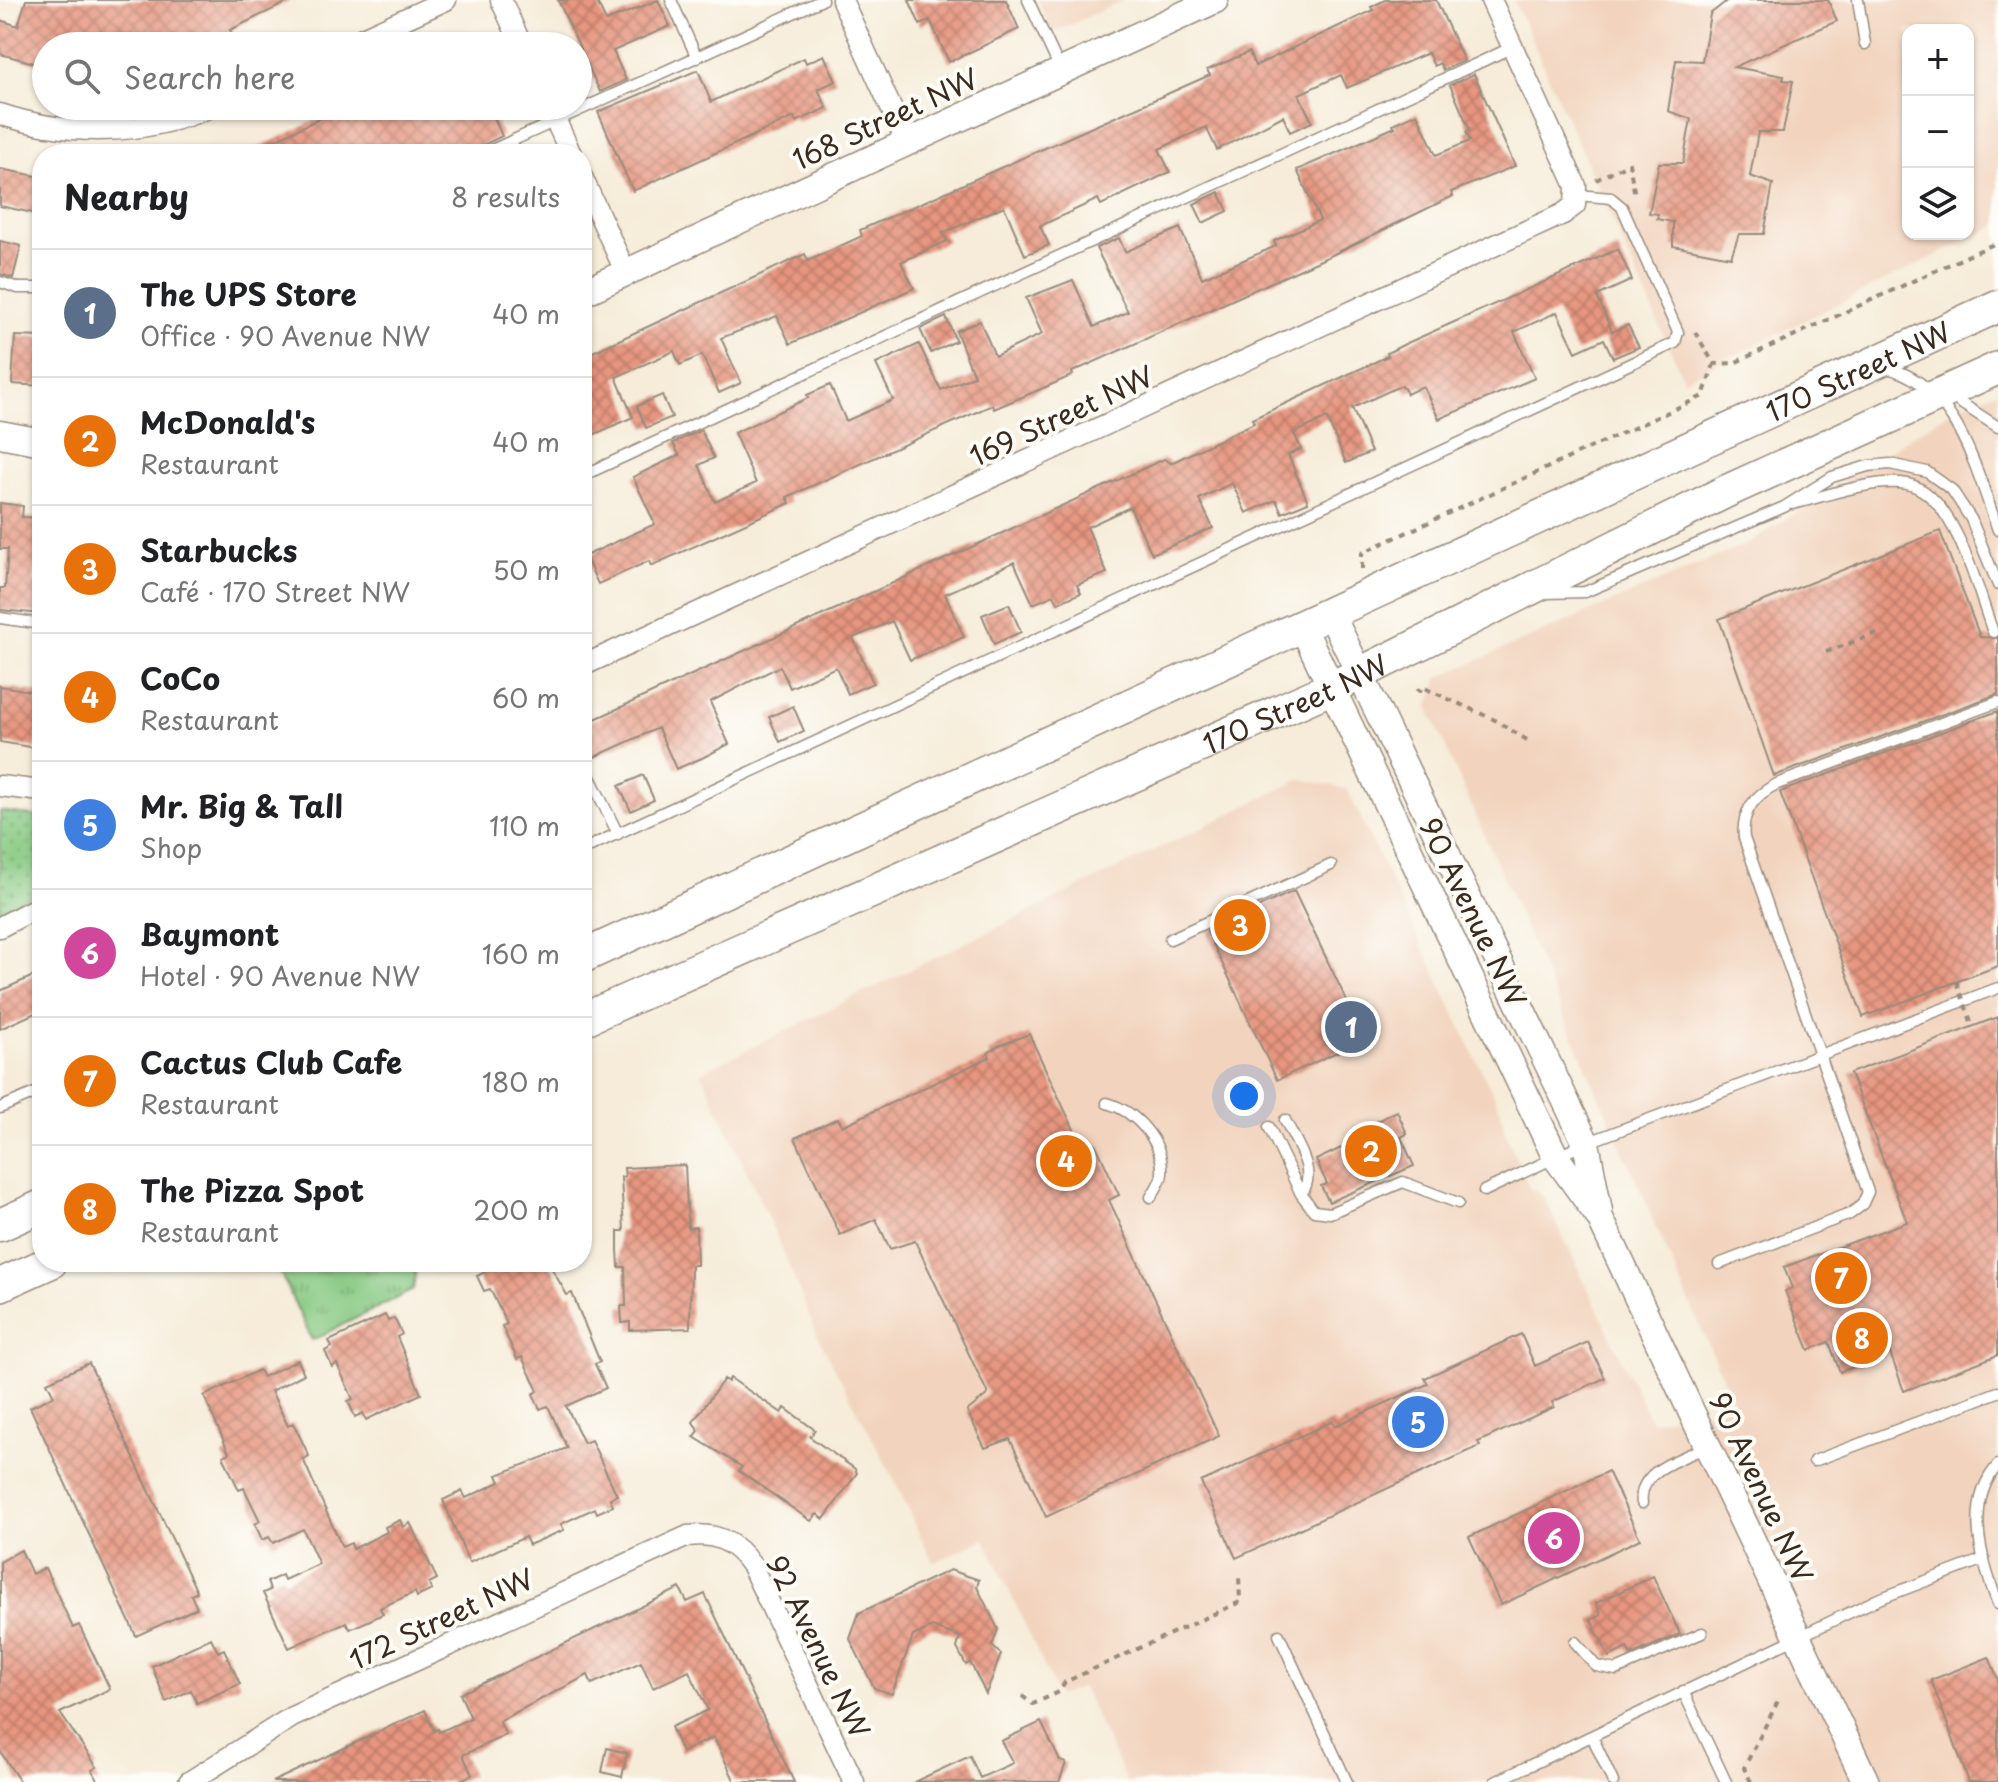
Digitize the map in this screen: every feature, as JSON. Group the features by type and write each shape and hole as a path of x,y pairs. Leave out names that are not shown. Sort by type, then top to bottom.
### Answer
{"main road":[{"name":"170 Street NW","path":"592,952 1998,306"},
{"name":"170 Street NW","path":"592,1016 1345,681 1725,492 1998,368"},
{"path":"0,1225 32,1211"},
{"path":"0,1285 32,1271"}],"street":[{"path":"376,32 446,0"},
{"path":"501,0 516,32"},
{"path":"842,0 907,143"},
{"name":"168 Street NW","path":"592,288 1215,0"},
{"path":"1491,0 1577,195"},
{"path":"0,114 55,127 124,129 170,120"},
{"path":"556,120 566,144"},
{"name":"169 Street NW","path":"592,661 1563,214 1575,205 1577,195"},
{"path":"592,199 626,273"},
{"path":"0,434 32,440"},
{"name":"90 Avenue NW","path":"1316,620 1555,1156 1600,1218 1866,1782"},
{"name":"90 Avenue NW","path":"1345,681 1586,1143 1600,1218"},
{"path":"0,786 32,790"},
{"path":"0,927 32,910"},
{"name":"172 Street NW","path":"189,1782 292,1717 688,1536 702,1534 727,1540"},
{"name":"92 Avenue NW","path":"727,1540 752,1566 854,1782"}],"lane":[{"path":"671,0 697,58"},
{"path":"592,99 697,58 822,0"},
{"path":"1028,0 1061,71"},
{"path":"1858,0 1865,44"},
{"path":"592,471 1513,47"},
{"path":"500,144 542,120"},
{"path":"592,846 1675,343 1678,332 1622,207 1611,198 1577,195"},
{"path":"0,282 18,288 32,288"},
{"path":"1870,365 1907,374 1935,395 1963,440 1998,530"},
{"path":"1964,382 1998,378"},
{"path":"1935,395 1961,400 1998,427"},
{"path":"1522,594 1585,592 1784,507 1832,477 1868,466 1905,465 1927,472 1952,490 1966,510 1998,585"},
{"path":"1784,507 1879,484 1907,484 1921,489 1944,509 1993,632"},
{"path":"0,618 32,623"},
{"path":"1719,1264 1850,1214 1865,1200 1866,1182 1744,838 1748,810 1760,795 1777,784 1998,702"},
{"path":"592,781 618,834"},
{"path":"1170,939 1331,865"},
{"path":"1484,1191 1586,1143 1998,988"},
{"path":"0,1108 32,1094"},
{"path":"1107,1103 1127,1109 1144,1125 1162,1169 1162,1177 1151,1197"},
{"path":"1285,1120 1308,1171 1309,1183 1301,1194"},
{"path":"1269,1127 1301,1194 1314,1211 1323,1214 1403,1182 1458,1203"},
{"path":"1814,1461 1998,1392"},
{"path":"1642,1503 1641,1488 1649,1476 1708,1446"},
{"path":"1998,1465 1979,1494 1984,1559 1998,1604"},
{"path":"1495,1782 1876,1600 1984,1559"},
{"path":"1575,1642 1596,1666 1616,1670 1702,1633"},
{"path":"1279,1635 1347,1782"},
{"path":"1683,1691 1726,1782"},
{"path":"1592,1736 1613,1782"}],"path":[{"path":"1705,352 1714,364 1724,366 1741,361 1998,242"},
{"path":"1362,570 1362,553 1703,396 1714,364"},
{"path":"1826,652 1883,631"},
{"path":"1417,689 1420,691 1422,687 1495,720 1527,740"},
{"path":"1957,982 1973,1027"},
{"path":"1022,1696 1033,1704 1059,1692 1067,1681 1080,1678 1240,1602 1239,1577"},
{"path":"1751,1782 1744,1768 1779,1699"}],"shaded area":[{"path":"1038,0 1125,0 1052,33"},
{"path":"1514,0 1998,0 1998,225 1974,237 1974,24 1902,24 1902,240 1968,240 1684,380"},
{"path":"1998,391 1998,1782 1127,1782 1082,1687 1058,1696 985,1539 933,1563 894,1479 818,1337 777,1237 701,1072 1301,779 1347,789 1501,1111 1504,1130 1529,1188 1544,1197 1651,1421 1735,1406 1428,707 1439,677 1751,542 1955,408"}],"green space":[{"path":"0,811 32,816 32,895 0,911"},
{"path":"280,1272 416,1272 413,1290 312,1340"}],"building":[{"path":"26,0 292,0 231,32 32,32 32,62 0,54 0,20 18,26"},
{"path":"558,0 596,0 606,21 658,0 670,26 613,51 626,80 600,92 592,74 592,32 573,32"},
{"path":"909,0 1006,0 1019,29 949,62 930,20 920,25"},
{"path":"1385,0 1436,0 1464,61 1443,70 1440,63 1434,66 1428,53 1347,88 1341,75 1299,94 1312,122 1290,132 1283,116 1217,150 1206,127 1159,149 1170,172 1101,205 1098,199 1040,226 1049,245 1025,255 1004,206 943,233 947,241 901,262 914,288 790,344 777,316 721,338 741,383 719,393 702,355 680,365 674,351 616,377 633,417 592,435 592,352 805,254 808,261 862,236 860,230 1210,75 1207,70 1249,52 1255,66 1373,10 1371,7"},
{"path":"1728,0 1828,0 1837,21 1734,67 1784,76 1783,80 1793,81 1783,132 1758,132 1750,176 1773,184 1764,234 1739,234 1731,257 1673,246 1673,222 1657,219 1658,214 1649,213 1659,163 1683,163 1691,119 1668,111 1676,60 1702,61 1710,14"},
{"path":"824,55 836,81 818,89 827,108 796,122 794,117 633,191 598,112 698,70 711,102 804,58 806,63"},
{"path":"1474,74 1515,166 1451,192 1453,196 1332,255 1072,372 1073,375 994,409 992,405 787,497 790,503 651,566 649,561 598,584 592,571 592,553 655,524 633,477 679,455 673,443 701,430 714,458 699,465 715,502 756,483 734,433 808,398 807,395 830,385 846,421 893,400 876,364 919,344 941,390 974,376 956,331 980,321 995,356 1042,334 1026,298 1073,280 1094,327 1128,312 1096,248 1119,238 1125,252 1180,228 1202,278 1276,246 1274,241 1320,220 1297,170 1395,127 1393,124 1417,113 1436,155 1470,141 1466,132 1470,130 1450,85"},
{"path":"317,120 495,120 502,136 485,144 266,144"},
{"path":"0,169 32,175 32,213 0,206"},
{"path":"1219,192 1228,211 1203,223 1194,204"},
{"path":"0,241 21,246 13,278 0,274"},
{"path":"1618,249 1632,280 1597,296 1612,332 1628,325 1639,347 1613,358 1604,339 1576,352 1557,312 1514,332 1535,378 1439,419 1423,386 1407,394 1402,385 1352,408 1371,452 1346,463 1327,418 1294,433 1301,449 1288,455 1308,502 1282,513 1276,500 1246,513 1232,483 1199,499 1213,528 1152,554 1130,507 1087,527 1107,573 1077,585 1081,593 1058,603 1054,595 1033,604 1014,562 945,594 964,637 910,660 892,621 853,638 873,683 848,694 836,667 790,688 780,666 710,702 729,744 702,758 676,769 658,728 592,758 592,720 1164,459 1171,463 1254,423 1252,419 1388,356 1387,353"},
{"path":"946,317 956,341 931,353 920,329"},
{"path":"15,336 32,337 32,385 12,384"},
{"path":"662,395 672,417 646,428 637,406"},
{"path":"0,503 23,506 22,517 32,518 32,613 0,610 0,588 5,588 8,549 0,549"},
{"path":"1940,531 1980,637 1998,638 1998,694 1774,776 1719,619"},
{"path":"1009,604 1021,632 994,644 982,615"},
{"path":"0,686 32,691 32,747 0,742"},
{"path":"793,706 804,731 780,742 769,717"},
{"path":"1998,711 1998,966 1863,1017 1780,792"},
{"path":"643,775 654,800 631,811 619,786"},
{"path":"1294,891 1365,1039 1277,1080 1207,931"},
{"path":"32,977 32,1015 0,1029 0,991"},
{"path":"1998,1017 1998,1355 1904,1391 1890,1353 1840,1372 1829,1342 1809,1350 1785,1291 1792,1288 1784,1267 1907,1222 1850,1073"},
{"path":"1029,1034 1083,1149 1095,1143 1119,1195 1109,1200 1219,1436 1046,1517 1010,1439 985,1448 967,1411 988,1394 915,1241 890,1249 876,1219 840,1235 795,1138 838,1118 842,1126 990,1057 988,1053 998,1046"},
{"path":"1397,1111 1407,1134 1401,1137 1414,1166 1329,1202 1321,1186 1327,1184 1316,1160 1354,1142 1352,1138 1378,1127 1375,1122"},
{"path":"685,1165 688,1228 696,1227 697,1265 691,1265 690,1328 630,1330 630,1322 622,1323 621,1306 626,1306 625,1267 619,1267 618,1250 618,1231 624,1231 621,1177 625,1176 624,1168"},
{"path":"485,1272 554,1272 567,1295 572,1293 600,1362 595,1364 606,1388 566,1406 584,1443 591,1440 617,1495 610,1498 613,1506 597,1513 595,1508 561,1524 564,1530 529,1545 525,1537 469,1563 443,1500 462,1491 466,1498 500,1482 497,1475 567,1448 548,1406 540,1409 533,1394 538,1391 522,1357 517,1359 502,1326 507,1324 490,1289 484,1291 477,1276"},
{"path":"385,1315 388,1321 394,1318 402,1334 397,1337 421,1394 366,1420 363,1413 355,1417 348,1401 353,1399 337,1364 332,1367 325,1351 332,1347 329,1341"},
{"path":"1521,1334 1535,1366 1588,1342 1605,1378 1552,1402 1554,1407 1478,1442 1480,1446 1236,1558 1201,1482 1333,1421 1335,1426 1428,1384 1425,1378"},
{"path":"298,1360 304,1374 271,1391 288,1426 293,1423 309,1456 303,1459 342,1547 351,1543 353,1549 387,1532 385,1527 400,1520 403,1527 410,1523 437,1579 429,1583 432,1590 417,1597 415,1592 380,1608 383,1614 368,1621 350,1629 346,1622 289,1648 263,1593 270,1590 267,1582 282,1575 284,1580 319,1564 303,1529 273,1543 269,1537 262,1540 255,1524 260,1521 244,1488 239,1490 223,1456 229,1453 204,1396 259,1370 263,1377"},
{"path":"89,1363 197,1592 191,1595 197,1608 136,1636 30,1407 54,1396 47,1382"},
{"path":"730,1378 782,1413 785,1408 815,1430 810,1437 855,1469 857,1473 824,1519 817,1514 811,1521 739,1471 742,1467 694,1437 699,1431 693,1422 724,1379 728,1382"},
{"path":"1608,1471 1640,1539 1501,1605 1469,1537"},
{"path":"21,1550 32,1574 45,1568 73,1628 79,1625 110,1689 60,1713 97,1767 92,1770 99,1782 20,1782 0,1751 0,1562"},
{"path":"950,1570 979,1580 977,1587 998,1629 992,1646 1001,1654 986,1694 970,1662 966,1665 957,1648 960,1637 932,1627 913,1636 892,1694 874,1688 850,1639 859,1613"},
{"path":"1653,1576 1680,1634 1631,1655 1627,1648 1609,1657 1591,1620 1601,1615 1596,1603"},
{"path":"680,1588 687,1602 705,1594 794,1782 735,1782 714,1737 682,1752 671,1727 708,1710 689,1671 653,1688 641,1662 592,1684 588,1675 499,1721 506,1735 463,1755 472,1775 456,1782 272,1782 425,1710 434,1731 438,1729 439,1732 471,1718 460,1694"},
{"path":"211,1638 218,1652 224,1649 240,1684 197,1703 191,1690 166,1702 152,1666"},
{"path":"1989,1657 1998,1679 1998,1782 1969,1782 1931,1680"},
{"path":"1041,1722 1060,1761 1066,1763 1059,1782 914,1782 970,1756 980,1778 1013,1763 1001,1741"},
{"path":"607,1748 627,1753 622,1777 602,1772"}],"place":[{"name":"Starbucks","path":"1240,925"},
{"name":"The UPS Store","path":"1351,1027"},
{"name":"McDonald's","path":"1371,1151"},
{"name":"CoCo","path":"1066,1161"},
{"name":"Cactus Club Cafe","path":"1841,1278"},
{"name":"The Pizza Spot","path":"1862,1338"},
{"name":"Mr. Big & Tall","path":"1418,1422"},
{"name":"Baymont","path":"1554,1538"}]}
